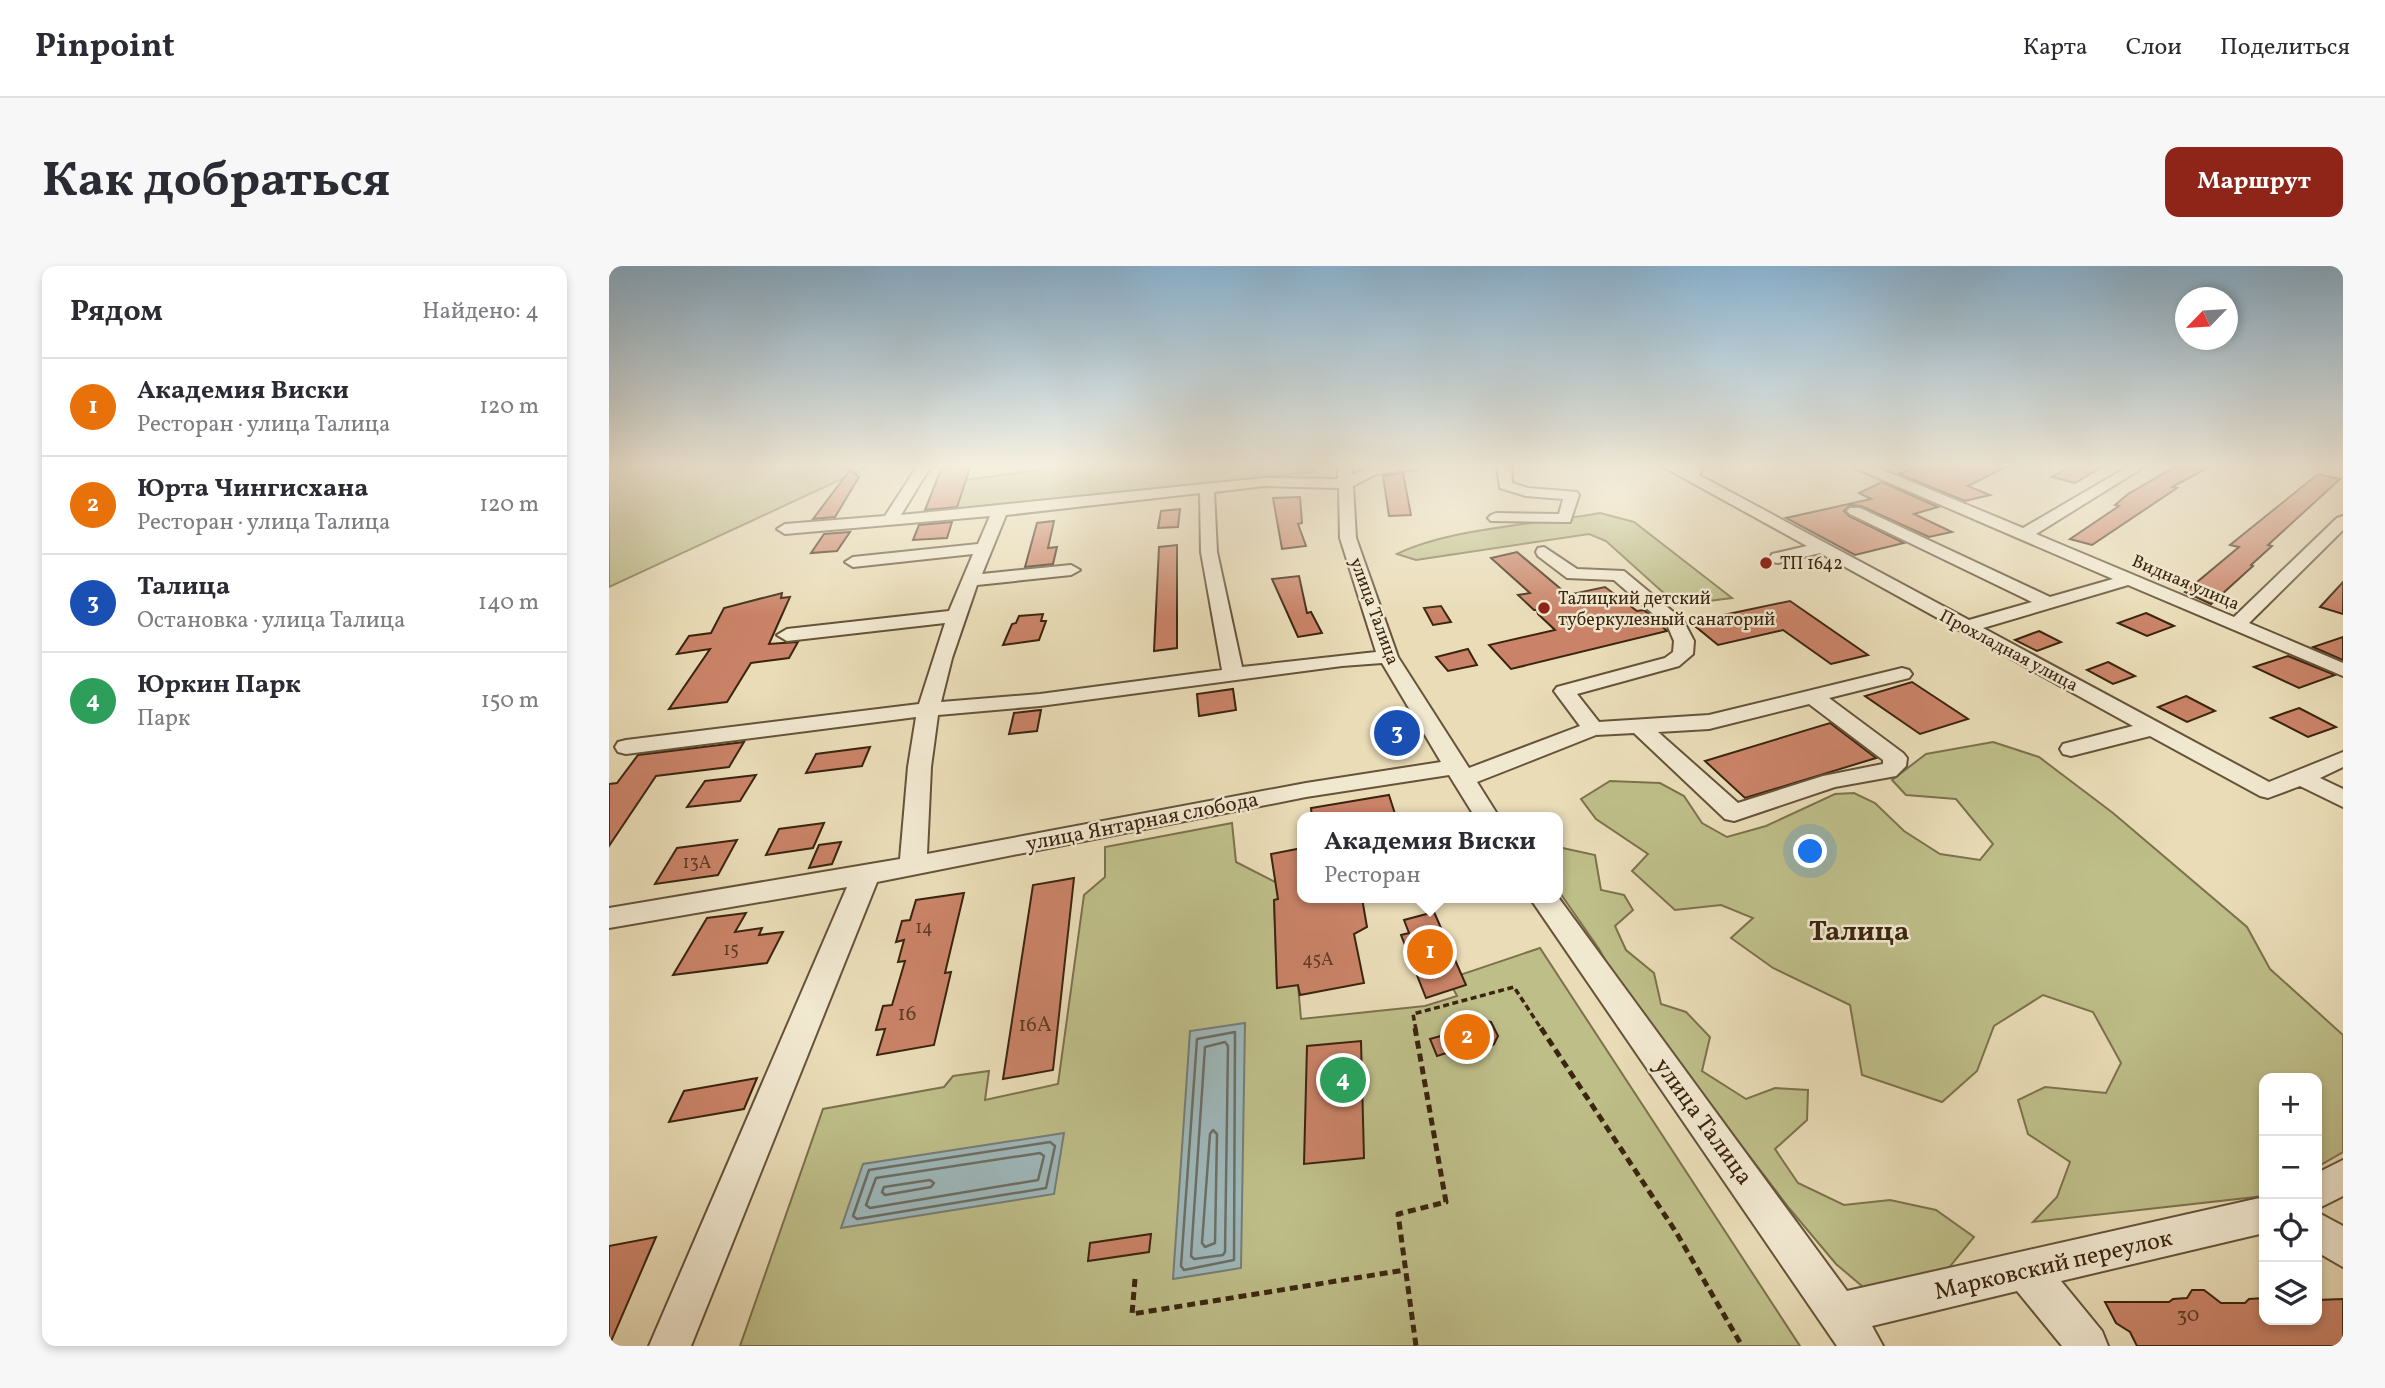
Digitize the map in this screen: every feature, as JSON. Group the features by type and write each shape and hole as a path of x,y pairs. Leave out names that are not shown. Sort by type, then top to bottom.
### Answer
{"street":[{"path":"785,529 906,515"},
{"path":"913,864 928,709 957,616 998,515"},
{"path":"1208,515 1209,552 1233,673"},
{"name":"улица Талица","path":"1347,515 1348,537 1388,657 1484,812"},
{"path":"1496,518 1565,519 1566,515"},
{"name":"Прохладная улица","path":"1767,515 1821,548 2268,791 2343,759"},
{"path":"1865,515 2047,603"},
{"name":"Видная улица","path":"1979,515 2343,670"},
{"path":"2023,535 2056,515"},
{"path":"2236,625 2343,520"},
{"path":"853,562 983,548"},
{"path":"1778,558 1821,548"},
{"path":"1544,552 1573,574 1618,575 1676,624 1684,641 1683,654 1672,662 1564,691 1593,729"},
{"path":"971,580 1071,570"},
{"path":"1966,627 2127,580"},
{"path":"787,635 957,616"},
{"path":"626,747 928,709 1040,700 1233,673 1388,657"},
{"name":"улица Янтарная слобода","path":"609,918 866,875 1278,795 1458,773 1593,729 1709,722 1815,698 1902,674"},
{"path":"1639,726 1734,813 1831,781 1888,771 1894,766 1895,758 1885,748 1815,698"},
{"path":"2071,749 2153,729"},
{"path":"2300,777 2343,799"},
{"path":"670,1346 866,875"},
{"name":"улица Талица","path":"1548,903 1842,1313 1862,1346"},
{"path":"2322,1189 2343,1177"},
{"name":"Марковский переулок","path":"1842,1313 2259,1216"},
{"path":"2322,1233 2343,1248"},
{"path":"2025,1271 2052,1300 2087,1346"}],"path":[{"path":"1416,1346 1398,1214 1446,1202 1413,1014 1514,987 1676,1232 1742,1346"},
{"path":"1135,1279 1132,1314 1405,1270"}],"green space":[{"path":"609,515 763,515 609,587"},
{"path":"1583,515 1609,515 1634,522 1732,598 1677,605 1606,541 1589,534 1416,560 1397,554 1443,538"},
{"path":"1993,742 2039,757 2113,813 2247,927 2270,969 2343,1035 2343,1152 2322,1164 2322,1073 2259,1073 2259,1197 2033,1222 2057,1197 2070,1162 2028,1134 2018,1100 2045,1087 2106,1093 2121,1063 2093,1012 2043,995 1994,1026 1977,1071 1942,1102 1862,1075 1850,1005 1773,968 1731,938 1753,918 1721,905 1675,910 1632,871 1648,854 1596,819 1581,799 1610,781 1660,783 1684,796 1702,823 1727,837 1766,826 1835,794 1854,793 1875,803 1904,831 1940,854 1980,860 1993,844 1956,799 1906,795 1892,780 1926,754"},
{"path":"1232,823 1236,862 1275,882 1285,881 1287,897 1274,900 1277,987 1298,985 1301,1019 1425,1006 1457,996 1448,979 1540,948 1800,1346 740,1346 823,1109 944,1087 953,1076 989,1071 985,1100 1058,1084 1084,895 1105,877 1105,847"},
{"path":"1563,848 1595,855 1601,890 1624,895 1633,910 1615,926 1626,950 1654,973 1661,1004 1686,1012 1710,1037 1702,1071 1746,1099 1775,1088 1808,1090 1807,1120 1775,1149 1798,1183 1844,1205 1890,1200 1936,1210 1974,1237 1948,1269 1870,1293 1836,1264 1789,1208 1621,988 1599,949 1563,897"}],"water":[{"path":"1245,1023 1241,1268 1173,1279 1190,1031"},
{"path":"1064,1133 1054,1194 841,1228 863,1164"}],"building":[{"path":"816,515 836,515 835,517 813,519"},
{"path":"1160,515 1179,515 1178,527 1158,528"},
{"path":"1276,515 1301,515 1302,523 1298,524 1306,546 1282,549"},
{"path":"1798,515 1848,515 1904,543 1855,555 1786,518"},
{"path":"1882,515 1917,515 1952,532 1929,537"},
{"path":"2105,515 2136,515 2092,545 2070,539"},
{"path":"2267,515 2300,515 2268,545 2272,546 2251,565 2253,566 2211,604 2185,592 2239,547 2230,545"},
{"path":"1054,521 1048,548 1057,547 1053,564 1025,567 1037,523"},
{"path":"952,522 947,538 913,540 919,525"},
{"path":"850,532 837,551 811,553 824,534"},
{"path":"1177,545 1177,648 1154,651 1159,547"},
{"name":"Талицкий детский туберкулезный санаторий","path":"1517,552 1568,595 1605,587 1637,611 1644,610 1667,631 1511,669 1489,645 1555,630 1537,610 1518,595 1530,593 1491,558"},
{"path":"1299,576 1307,613 1311,612 1322,633 1298,637 1272,579"},
{"path":"2343,582 2343,614 2320,607"},
{"path":"782,593 781,598 790,597 769,644 798,642 789,658 751,663 727,702 669,709 710,649 677,654 689,636 711,633 724,608"},
{"path":"1790,601 1868,655 1831,664 1783,630 1718,645 1690,622"},
{"path":"1441,606 1451,622 1433,625 1424,608"},
{"path":"2146,613 2174,626 2147,636 2118,623"},
{"path":"1043,614 1041,621 1046,621 1039,640 1003,645 1012,624 1016,623 1019,616"},
{"path":"2039,631 2061,642 2037,651 2015,640"},
{"path":"2343,637 2343,660 2313,647"},
{"path":"1468,649 1477,665 1448,671 1436,657"},
{"path":"2288,656 2335,675 2299,688 2254,667"},
{"path":"2108,662 2135,676 2113,684 2087,670"},
{"path":"1912,682 1968,719 1920,734 1865,696"},
{"path":"1233,689 1236,710 1199,716 1197,694"},
{"path":"2186,696 2215,711 2187,722 2158,707"},
{"path":"2299,708 2336,727 2308,737 2271,718"},
{"path":"1041,710 1037,731 1009,734 1014,713"},
{"path":"1830,723 1876,758 1745,798 1705,761"},
{"path":"744,742 729,767 656,776 609,846 609,784 617,783 638,755"},
{"path":"870,747 862,766 806,773 816,754"},
{"path":"756,775 740,801 687,807 705,781"},
{"path":"1389,795 1394,812 1311,812 1311,808"},
{"path":"824,823 813,848 766,855 779,829"},
{"path":"737,840 718,875 655,884 677,848"},
{"path":"841,842 832,864 809,868 819,845"},
{"path":"1297,849 1297,903 1363,903 1367,927 1354,934 1364,983 1300,995 1298,985 1277,988 1274,900 1278,899 1271,854"},
{"path":"1074,878 1053,1070 1003,1079 1033,885"},
{"path":"964,893 945,973 951,972 934,1045 877,1055 885,1029 876,1030 883,1006 892,1005 905,961 898,962 904,940 896,942 902,921 910,920 916,900"},
{"path":"1434,912 1466,985 1426,998 1401,935 1409,933 1404,920"},
{"path":"746,913 735,932 762,928 759,935 783,932 767,963 673,975 707,918"},
{"path":"1472,1019 1491,1022 1498,1036 1494,1044 1487,1049 1476,1051 1462,1048 1437,1056 1430,1039 1455,1032 1463,1023"},
{"path":"1361,1041 1364,1158 1304,1164 1307,1046"},
{"path":"757,1078 744,1109 669,1122 684,1091"},
{"path":"1151,1234 1149,1252 1088,1261 1090,1243"},
{"path":"656,1237 609,1346 609,1246"},
{"path":"2192,1290 2204,1290 2221,1303 2245,1303 2249,1299 2259,1298 2259,1325 2322,1325 2322,1300 2343,1299 2343,1346 2137,1346 2130,1332 2116,1323 2105,1302 2169,1302 2187,1298"}],"place":[{"name":"ТП 1642","path":"1766,563"},
{"name":"Талицкий детский туберкулезный санаторий","path":"1544,608"},
{"name":"Талица","path":"1397,733"},
{"name":"Академия Виски","path":"1430,952"},
{"name":"Юрта Чингисхана","path":"1467,1037"},
{"name":"Юркин Парк","path":"1343,1080"}],"district":[{"name":"Талица","path":"1859,930"}]}
